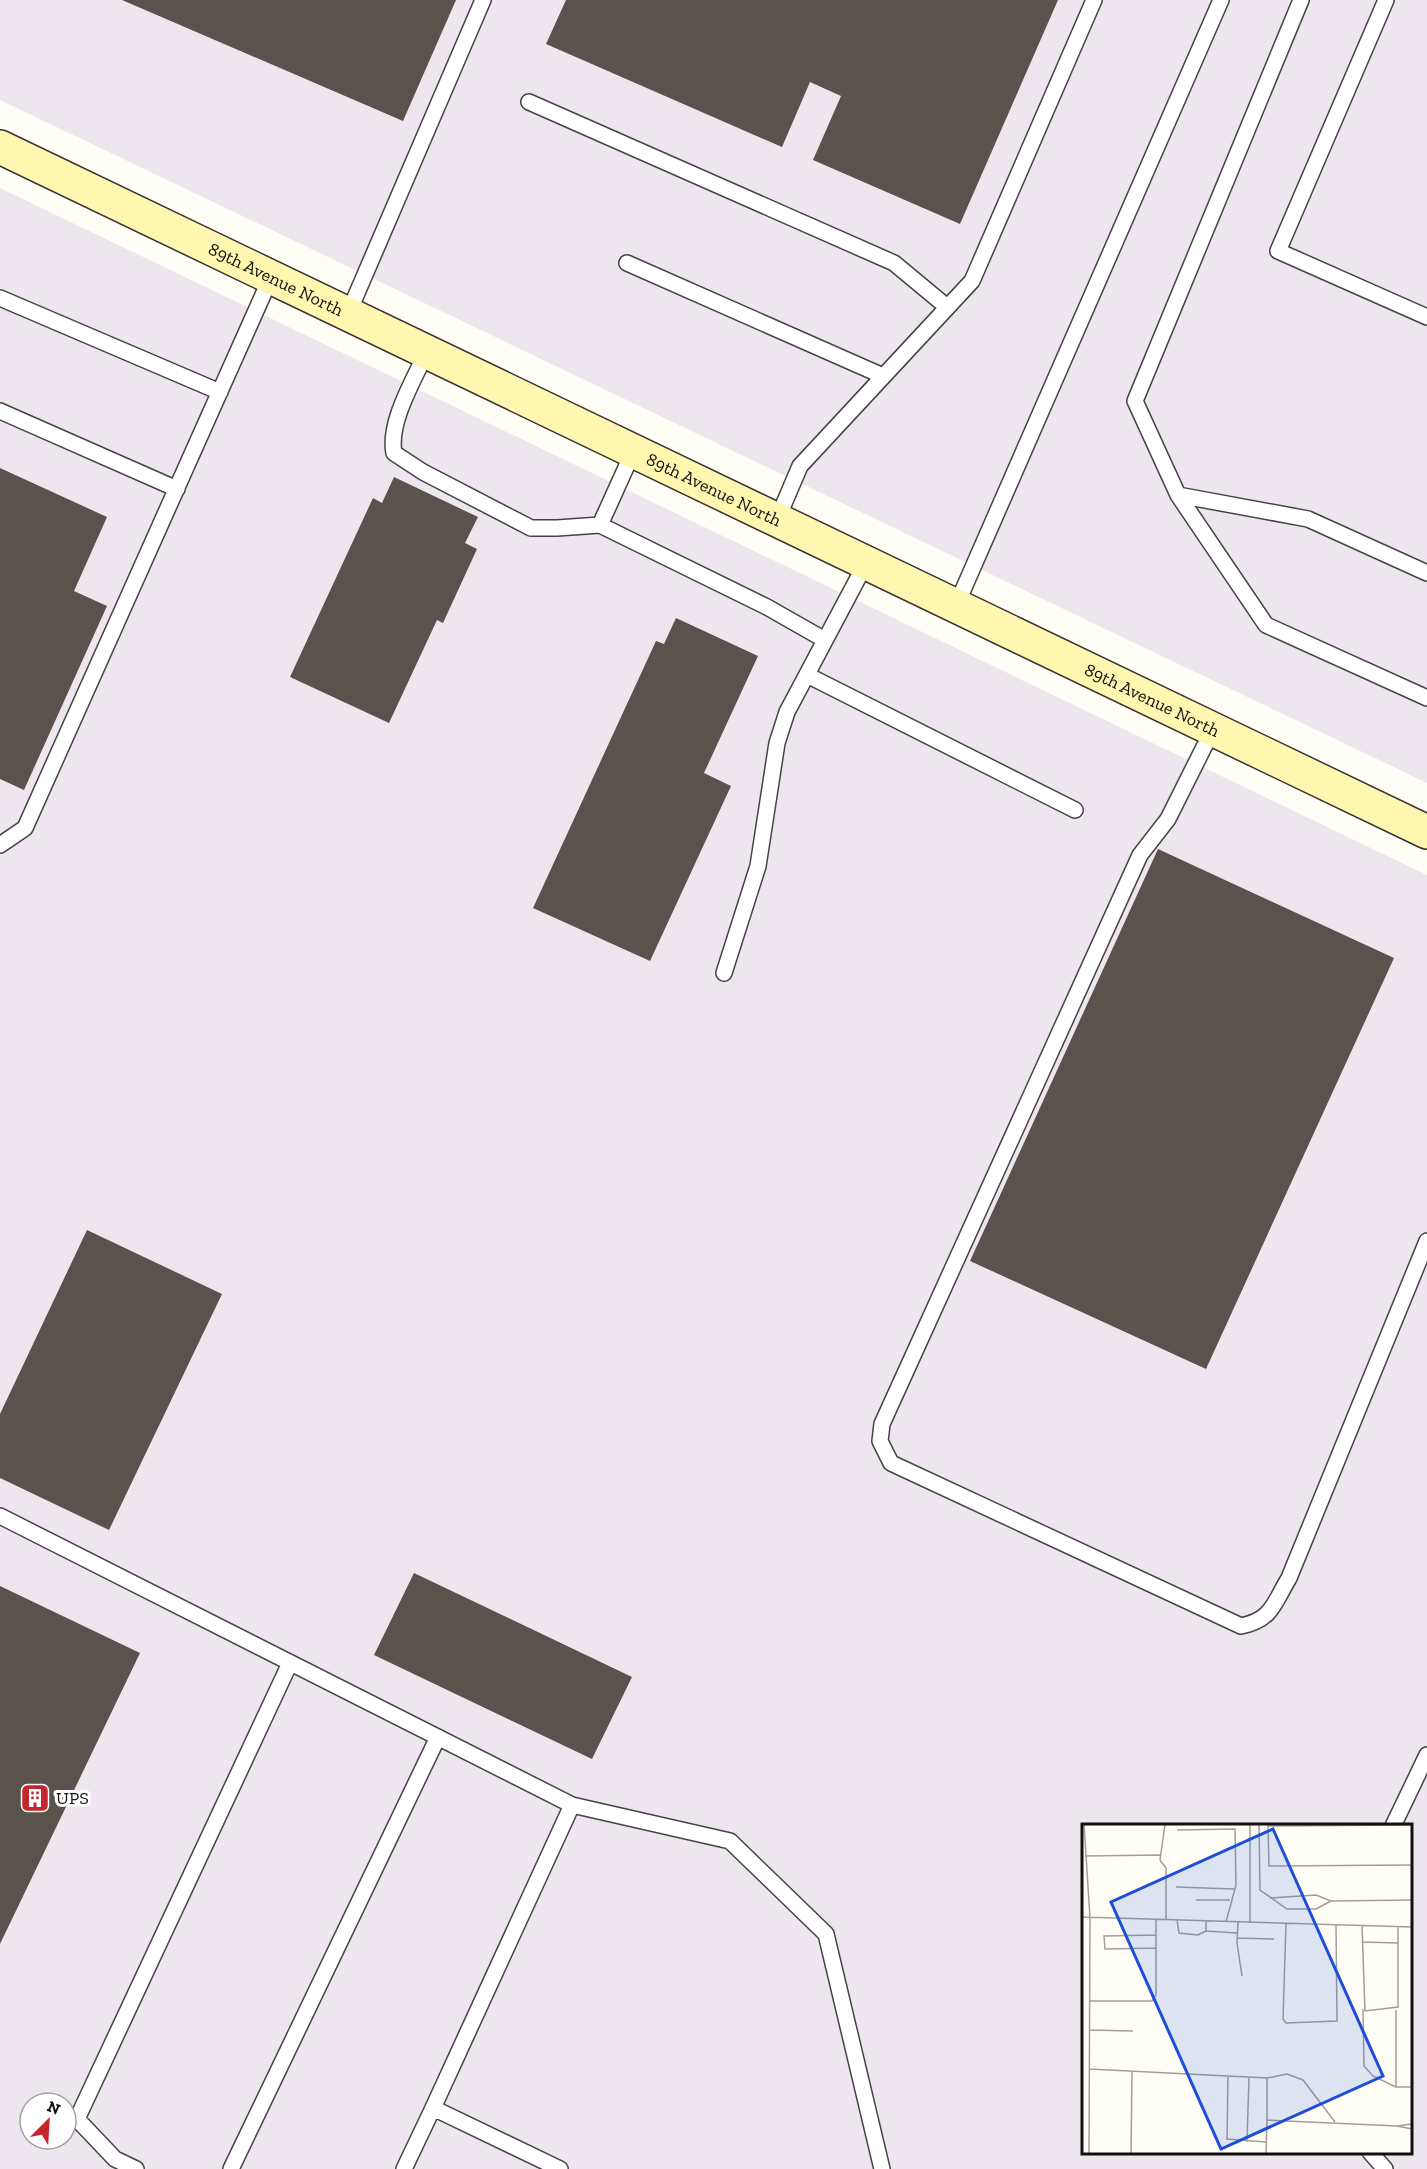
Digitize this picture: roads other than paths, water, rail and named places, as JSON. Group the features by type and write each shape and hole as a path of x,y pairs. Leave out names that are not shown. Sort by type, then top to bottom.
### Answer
{"street":[{"name":"89th Avenue North","path":"0,147 1427,832"}],"lane":[{"path":"348,314 483,0"},
{"path":"777,520 800,466 972,282 1094,0"},
{"path":"956,606 1221,0"},
{"path":"1301,0 1135,401 1178,495 1266,625 1427,698"},
{"path":"1386,0 1278,251 1427,317"},
{"path":"529,102 894,262 947,307"},
{"path":"627,263 883,376"},
{"path":"0,845 25,828 272,277"},
{"path":"0,298 220,392"},
{"path":"426,351 396,422 392,442 394,453 423,472 531,528 600,525 766,607 825,640"},
{"path":"0,411 177,489"},
{"path":"600,525 633,452"},
{"path":"1178,495 1308,519 1427,573"},
{"path":"723,973 758,866 777,743 787,712 866,563"},
{"path":"807,675 1075,810"},
{"path":"1213,729 1167,819 1140,855 924,1329 882,1424 880,1441 891,1463 1241,1626 1256,1623 1268,1614 1288,1578 1427,1241"},
{"path":"0,1516 572,1805 730,1841 826,1934 882,2169"},
{"path":"136,2169 115,2159 77,2120 291,1663"},
{"path":"231,2169 438,1737"},
{"path":"1394,1824 1427,1755"},
{"path":"404,2169 572,1805"},
{"path":"433,2108 560,2169"},
{"path":"1372,2154 1385,2169"}],"place":[{"name":"UPS","path":"35,1798"}]}
